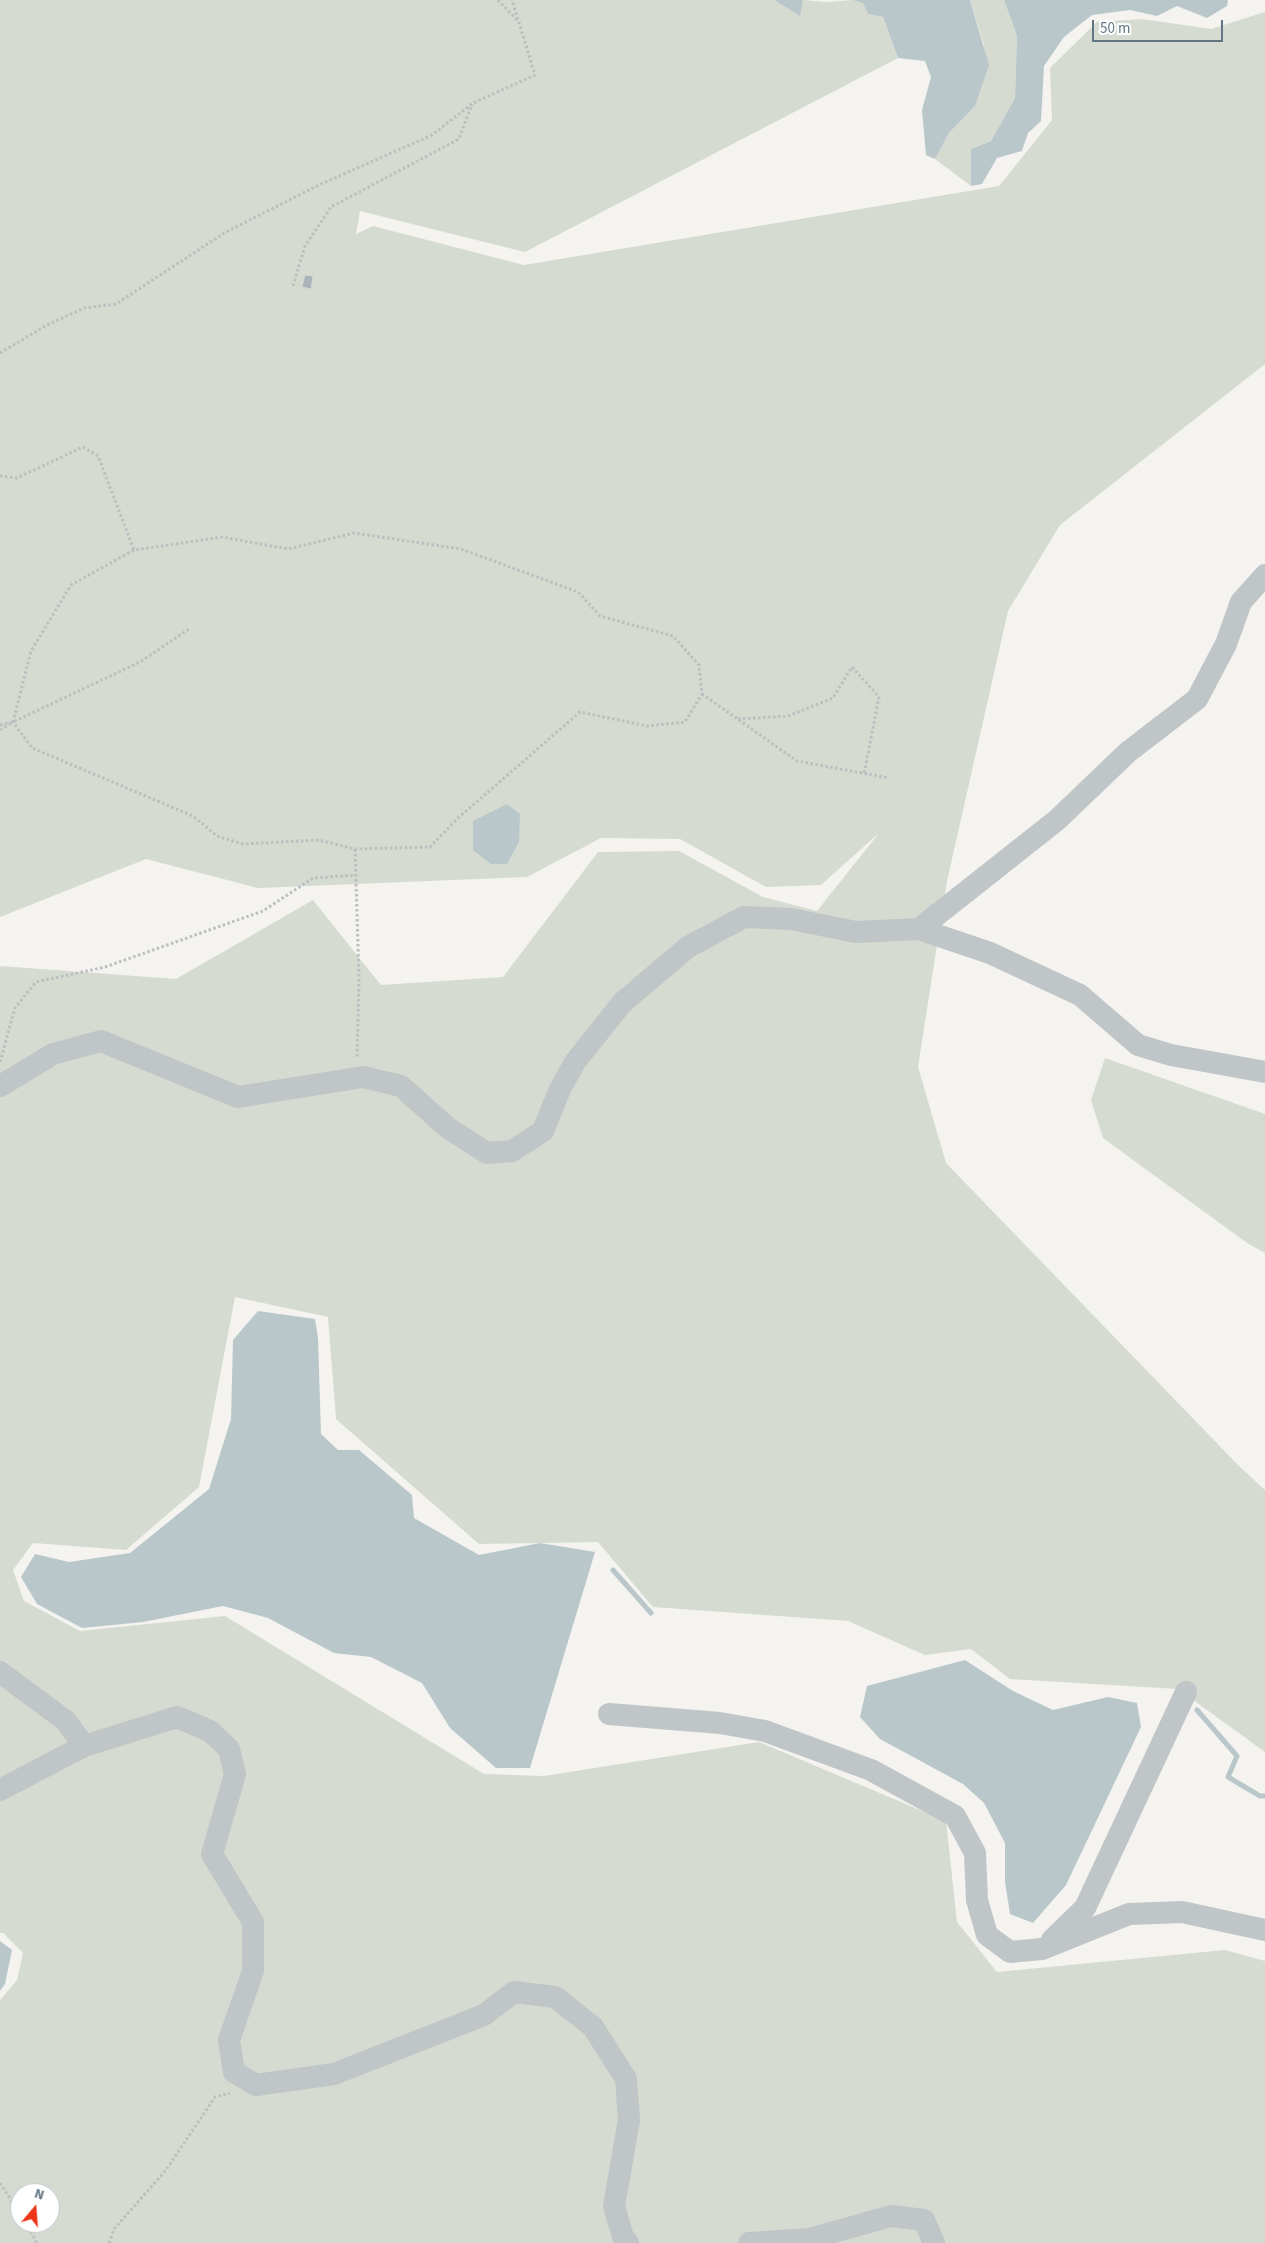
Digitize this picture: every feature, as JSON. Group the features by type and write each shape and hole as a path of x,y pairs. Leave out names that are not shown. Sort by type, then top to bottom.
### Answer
{"street":[{"path":"919,929 1058,820 1128,752 1197,699 1226,644 1241,602 1265,575"},
{"path":"0,1086 53,1054 101,1041 238,1097 363,1077 401,1086 448,1128 487,1153 512,1151 543,1131 560,1088 575,1062 622,1004 688,947 744,917 791,919 856,932 919,929 990,953 1080,995 1138,1045 1171,1055 1265,1072"},
{"path":"0,1672 66,1721 84,1746"},
{"path":"1042,1949 1085,1908 1186,1692"},
{"path":"609,1714 720,1723 765,1731 871,1770 955,1816 975,1853 977,1900 987,1935 1010,1952 1042,1949 1129,1914 1182,1912 1265,1930"},
{"path":"0,1790 84,1746 177,1717 210,1731 230,1749 235,1774 212,1854 253,1922 253,1971 229,2040 234,2072 256,2085 334,2074 484,2015 514,1992 555,1997 593,2027 626,2079 629,2120 614,2206 622,2237 628,2243"},
{"path":"748,2243 809,2239 891,2216 924,2220 934,2243"}],"path":[{"path":"498,0 519,22"},
{"path":"0,353 47,325 84,308 116,304 226,232 320,185 432,135 473,103 535,74 512,0"},
{"path":"294,286 305,246 331,208 459,139 473,103"},
{"path":"0,476 17,478 83,448 98,456 134,550"},
{"path":"354,533 461,549 578,592 600,616 673,636 699,665 702,694 685,722 646,726 580,712 458,818 430,847 355,849 319,840 243,844 217,836 193,816 32,748 13,722 31,651 71,585 134,550 222,536 288,549 354,533"},
{"path":"0,730 13,722 140,662 188,629"},
{"path":"738,719 788,716 833,698 852,667 879,697 864,774"},
{"path":"702,694 797,761 889,778"},
{"path":"0,725 13,722"},
{"path":"355,849 359,978 357,1062 363,1077"},
{"path":"0,1062 15,1008 36,982 105,967 263,911 312,878 356,875"},
{"path":"109,2243 114,2229 166,2170 215,2097 256,2085"},
{"path":"0,2183 10,2198"}],"shaded area":[{"path":"0,0 774,0 800,15 803,0 827,2 853,0 863,3 868,14 883,17 898,58 525,252 360,211 356,234 373,226 524,265 999,186 1052,120 1050,68 1097,22 1142,19 1211,29 1265,12 1265,364 1060,525 1008,611 947,881 918,1067 946,1163 1239,1466 1265,1490 1265,1752 1178,1689 1010,1679 971,1649 925,1655 848,1621 653,1607 598,1542 479,1544 336,1419 328,1317 235,1297 199,1487 126,1550 33,1543 13,1570 24,1601 80,1631 225,1616 484,1774 544,1776 759,1742 946,1821 957,1922 997,1972 1225,1950 1265,1961 1265,2243 0,2243 0,2000 17,1980 23,1953 3,1933 0,1933 0,966 176,979 313,900 381,985 503,977 598,852 679,851 763,897 817,911 879,833 821,885 766,887 680,839 601,838 527,877 258,888 146,859 0,917"},
{"path":"774,0 803,0 800,16"},
{"path":"853,0 970,0 989,65 975,106 949,133 935,159 926,155 922,110 931,77 925,61 898,58 883,17 868,14 863,3"},
{"path":"970,0 1004,0 1017,36 1015,98 991,141 971,149 971,186 935,159 949,133 975,106 984,45"},
{"path":"1004,0 1228,0 1227,6 1207,18 1177,6 1157,16 1130,10 1092,15 1064,37 1044,66 1041,121 1028,133 1022,151 997,158 982,184 971,186 971,149 991,141 1015,98 1017,36"},
{"path":"507,804 520,814 519,842 507,864 491,864 473,850 473,821"},
{"path":"1105,1058 1265,1114 1265,1253 1247,1243 1103,1138 1091,1100"},
{"path":"258,1311 315,1319 318,1338 321,1434 338,1450 359,1450 412,1495 414,1518 479,1555 540,1543 595,1552 530,1768 496,1768 450,1728 422,1683 371,1657 334,1653 268,1618 223,1606 143,1622 82,1628 37,1604 21,1577 35,1554 69,1562 130,1553 209,1489 231,1419 233,1340"},
{"path":"965,1660 1013,1691 1053,1710 1108,1697 1137,1703 1141,1727 1066,1885 1033,1923 1010,1914 1005,1882 1005,1843 984,1803 963,1784 880,1739 860,1717 867,1686"},
{"path":"0,1941 12,1950 5,1984 0,1991"}],"building":[{"path":"305,275 313,276 311,289 302,287"}],"waterway":[{"path":"613,1570 651,1613"},
{"path":"1197,1710 1237,1756 1228,1777 1260,1796 1265,1796"}]}
